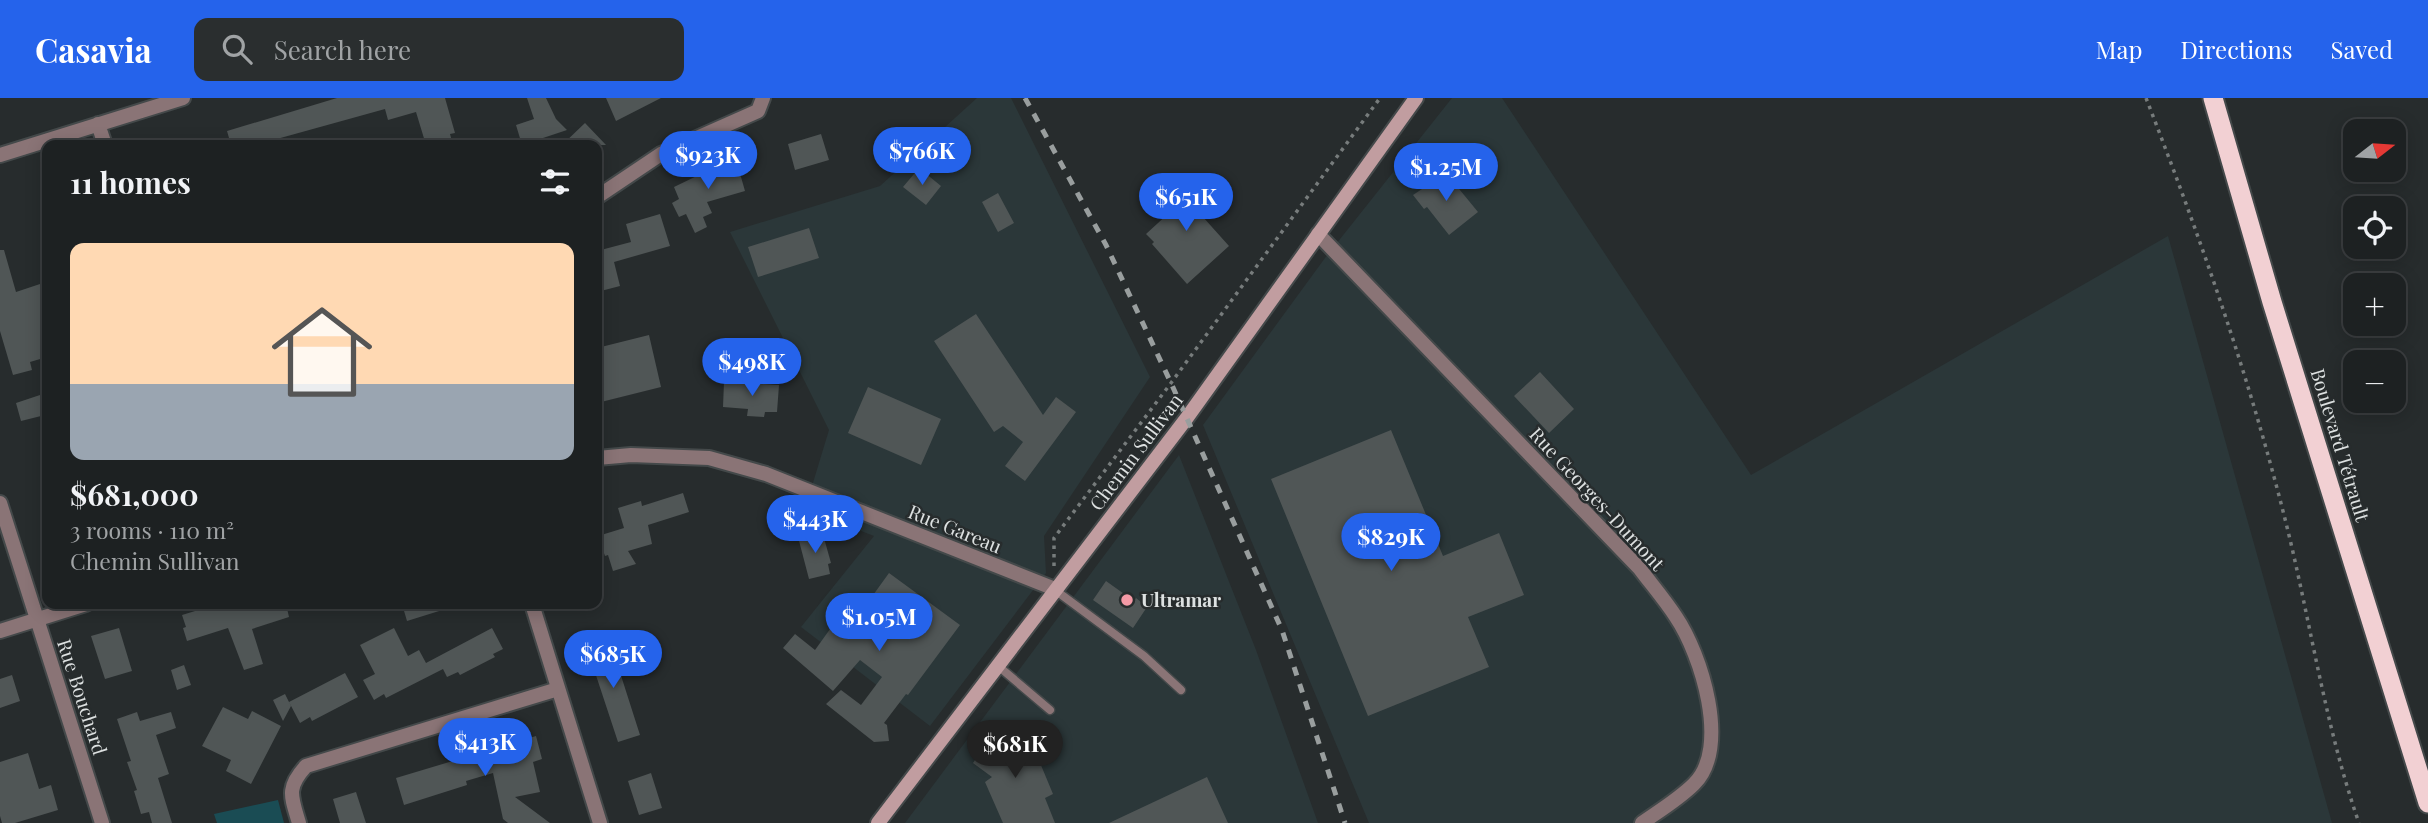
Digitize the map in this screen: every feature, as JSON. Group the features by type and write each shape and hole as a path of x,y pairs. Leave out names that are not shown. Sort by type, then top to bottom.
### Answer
{"highway":[{"name":"Boulevard Tétrault","path":"2213,98 2272,302 2428,803"}],"main road":[{"name":"Chemin Sullivan","path":"878,823 1186,419 1416,98"}],"street":[{"path":"47,140 183,98"},
{"path":"602,194 661,154 758,111 763,98"},
{"path":"98,124 103,140"},
{"path":"0,155 42,142"},
{"name":"Rue Georges-Dumont","path":"1318,234 1640,569 1677,618 1699,666 1713,720 1710,758 1695,783 1642,823"},
{"name":"Rue Gareau","path":"602,458 631,455 709,458 755,471 1055,589"},
{"name":"Rue Bouchard","path":"0,503 102,823"},
{"path":"0,631 70,609"},
{"path":"534,609 600,823"},
{"path":"299,823 291,796 294,779 306,766 558,689"}],"lane":[{"path":"1055,589 1144,656 1181,690"},
{"path":"998,665 1050,710"}],"path":[{"path":"1055,589 1054,538 1380,98"},
{"path":"2146,98 2191,213 2260,431 2284,514 2342,775 2359,823"}],"shaded area":[{"path":"977,98 1011,98 1150,377 1044,536 1046,573 930,726 801,627 874,536 805,509 829,430 730,232 880,186"},
{"path":"1452,98 1502,98 1751,475 2168,236 2332,823 1369,823 1203,425 1325,258"},
{"path":"1179,455 1256,650 1318,823 905,823"},
{"path":"278,800 284,823 217,823 214,814"}],"building":[{"path":"337,98 445,98 455,133 450,134 452,140 424,140 416,112 388,120 385,109 273,140 230,140 227,131"},
{"path":"527,98 546,98 556,119 567,130 537,140 520,140 516,125 534,119"},
{"path":"606,98 661,98 616,121"},
{"path":"585,123 601,140 567,140"},
{"path":"821,134 829,160 795,170 788,144"},
{"path":"735,156 745,191 707,202 712,213 703,217 707,227 695,233 686,214 679,217 672,203 679,199 674,187 707,171 705,166"},
{"path":"919,168 941,186 926,205 903,187"},
{"path":"1446,173 1478,212 1449,235 1427,207 1424,209 1413,195"},
{"path":"1190,177 1207,196 1194,207 1229,246 1187,284 1146,234 1170,212 1159,199 1175,185 1178,187"},
{"path":"998,193 1014,223 998,232 982,202"},
{"path":"660,214 670,246 614,262 620,286 602,291 602,250 631,242 626,224"},
{"path":"809,228 819,258 758,277 748,247"},
{"path":"0,250 4,250 16,292 40,284 42,291 42,358 30,362 32,370 13,375 0,331"},
{"path":"976,314 1043,415 1056,397 1076,412 1025,481 1005,466 1023,442 1003,426 994,432 934,341"},
{"path":"649,335 661,387 602,402 602,347"},
{"path":"1540,372 1574,409 1549,433 1514,396"},
{"path":"724,382 779,385 777,412 765,412 764,417 747,416 748,409 723,407"},
{"path":"868,387 941,419 921,465 848,433"},
{"path":"40,395 42,416 21,421 16,403"},
{"path":"1391,430 1443,556 1499,533 1524,595 1468,617 1489,667 1368,716 1271,479"},
{"path":"683,493 689,512 648,525 652,544 628,551 636,564 613,571 608,555 605,556 602,547 602,535 624,528 618,508 641,501 642,506"},
{"path":"822,531 831,563 828,564 830,574 809,579 798,537"},
{"path":"889,573 960,625 884,723 887,725 889,741 874,742 826,704 841,690 861,705 882,677 860,660 833,691 783,648 795,634 815,650 838,618 850,627"},
{"path":"1106,581 1147,607 1133,628 1093,600"},
{"path":"202,609 287,609 289,617 252,629 263,664 244,670 228,628 187,641 182,615"},
{"path":"403,609 446,609 407,621"},
{"path":"119,628 132,671 105,679 91,636"},
{"path":"394,628 408,656 419,650 426,663 492,628 503,649 493,654 495,657 460,675 458,672 447,677 443,669 386,698 384,694 374,700 363,680 375,674 360,645"},
{"path":"609,638 640,735 618,742 586,645"},
{"path":"184,665 191,685 177,690 171,670"},
{"path":"345,673 358,697 312,721 310,717 300,723 289,702"},
{"path":"12,675 20,701 0,708 0,679"},
{"path":"285,694 291,706 283,721 273,700"},
{"path":"223,707 248,719 252,711 281,726 251,784 226,771 231,760 202,746"},
{"path":"137,712 140,721 171,712 176,728 156,735 169,774 158,778 172,823 152,823 149,812 141,814 134,791 137,790 127,762 131,761 117,719"},
{"path":"998,725 1018,738 1028,762 1038,758 1053,794 1045,798 1055,823 1003,823 985,782 992,777 973,763"},
{"path":"536,736 542,759 533,762 540,792 515,797 550,823 508,823 503,819 493,773 466,781 467,785 404,805 396,778"},
{"path":"28,753 39,789 51,785 58,810 15,823 2,823 0,762"},
{"path":"651,773 662,808 639,815 628,781"},
{"path":"1207,777 1228,823 1109,823"},
{"path":"356,792 366,823 340,823 333,799"}],"railway":[{"path":"1025,98 1106,245 1282,630 1345,823"}],"place":[{"name":"Ultramar","path":"1127,600"}]}
